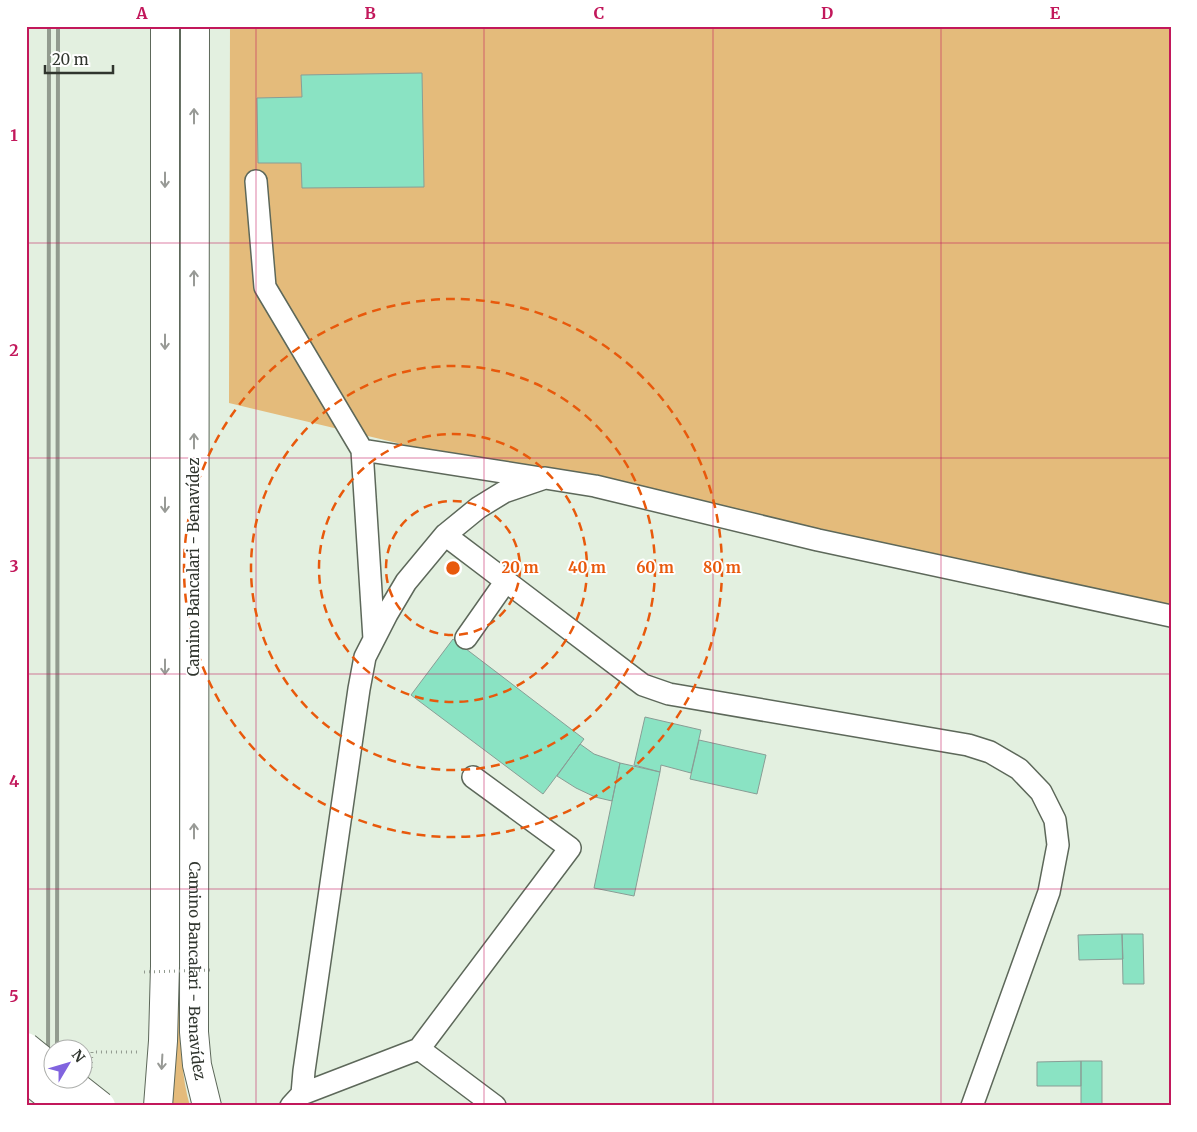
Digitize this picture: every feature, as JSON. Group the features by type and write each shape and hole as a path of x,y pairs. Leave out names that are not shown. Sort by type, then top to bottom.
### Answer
{"main road":[{"name":"Camino Bancalari - Benavídez","path":"158,1106 162,1053 164,966 165,26"},
{"name":"Camino Bancalari - Benavídez","path":"194,26 194,1032 197,1065 206,1106"},
{"path":"26,1047 42,1060"},
{"path":"26,1078 61,1106"},
{"path":"90,1090 101,1106"}],"lane":[{"path":"256,182 265,287 362,450 374,639"},
{"path":"362,450 595,486 818,540 1171,616"},
{"path":"297,1100 305,1062 365,657 406,582 445,535 478,508 504,492 545,478"},
{"path":"445,535 643,685 669,694 968,744 990,752 1019,769 1041,792 1055,820 1058,845 1048,892 972,1106"},
{"path":"466,638 506,581"},
{"path":"297,1100 419,1049 570,848 473,777"},
{"path":"419,1049 495,1106"}],"path":[{"path":"144,972 213,970"},
{"path":"92,1052 162,1053"}],"shaded area":[{"path":"175,26 182,26 179,1000 183,1067 190,1106 170,1106"},
{"path":"230,26 1171,26 1171,616 545,478 229,403"}],"building":[{"path":"422,73 424,187 302,188 301,163 258,163 257,98 302,97 301,75"},
{"path":"453,639 584,739 543,794 411,695"},
{"path":"645,717 701,730 691,773 661,765 660,772 634,765"},
{"path":"699,740 766,755 757,794 690,779"},
{"path":"580,744 594,754 620,763 612,801 595,797 557,776"},
{"path":"620,763 660,772 634,896 594,888"},
{"path":"1122,934 1143,934 1144,984 1123,984"},
{"path":"1122,934 1123,959 1079,960 1078,935"},
{"path":"1081,1061 1081,1086 1037,1086 1037,1062"},
{"path":"1081,1061 1102,1061 1102,1106 1081,1106"}],"railway":[{"path":"48,1106 49,26"},
{"path":"57,1040 58,26"},
{"path":"57,1090 57,1106"}]}
